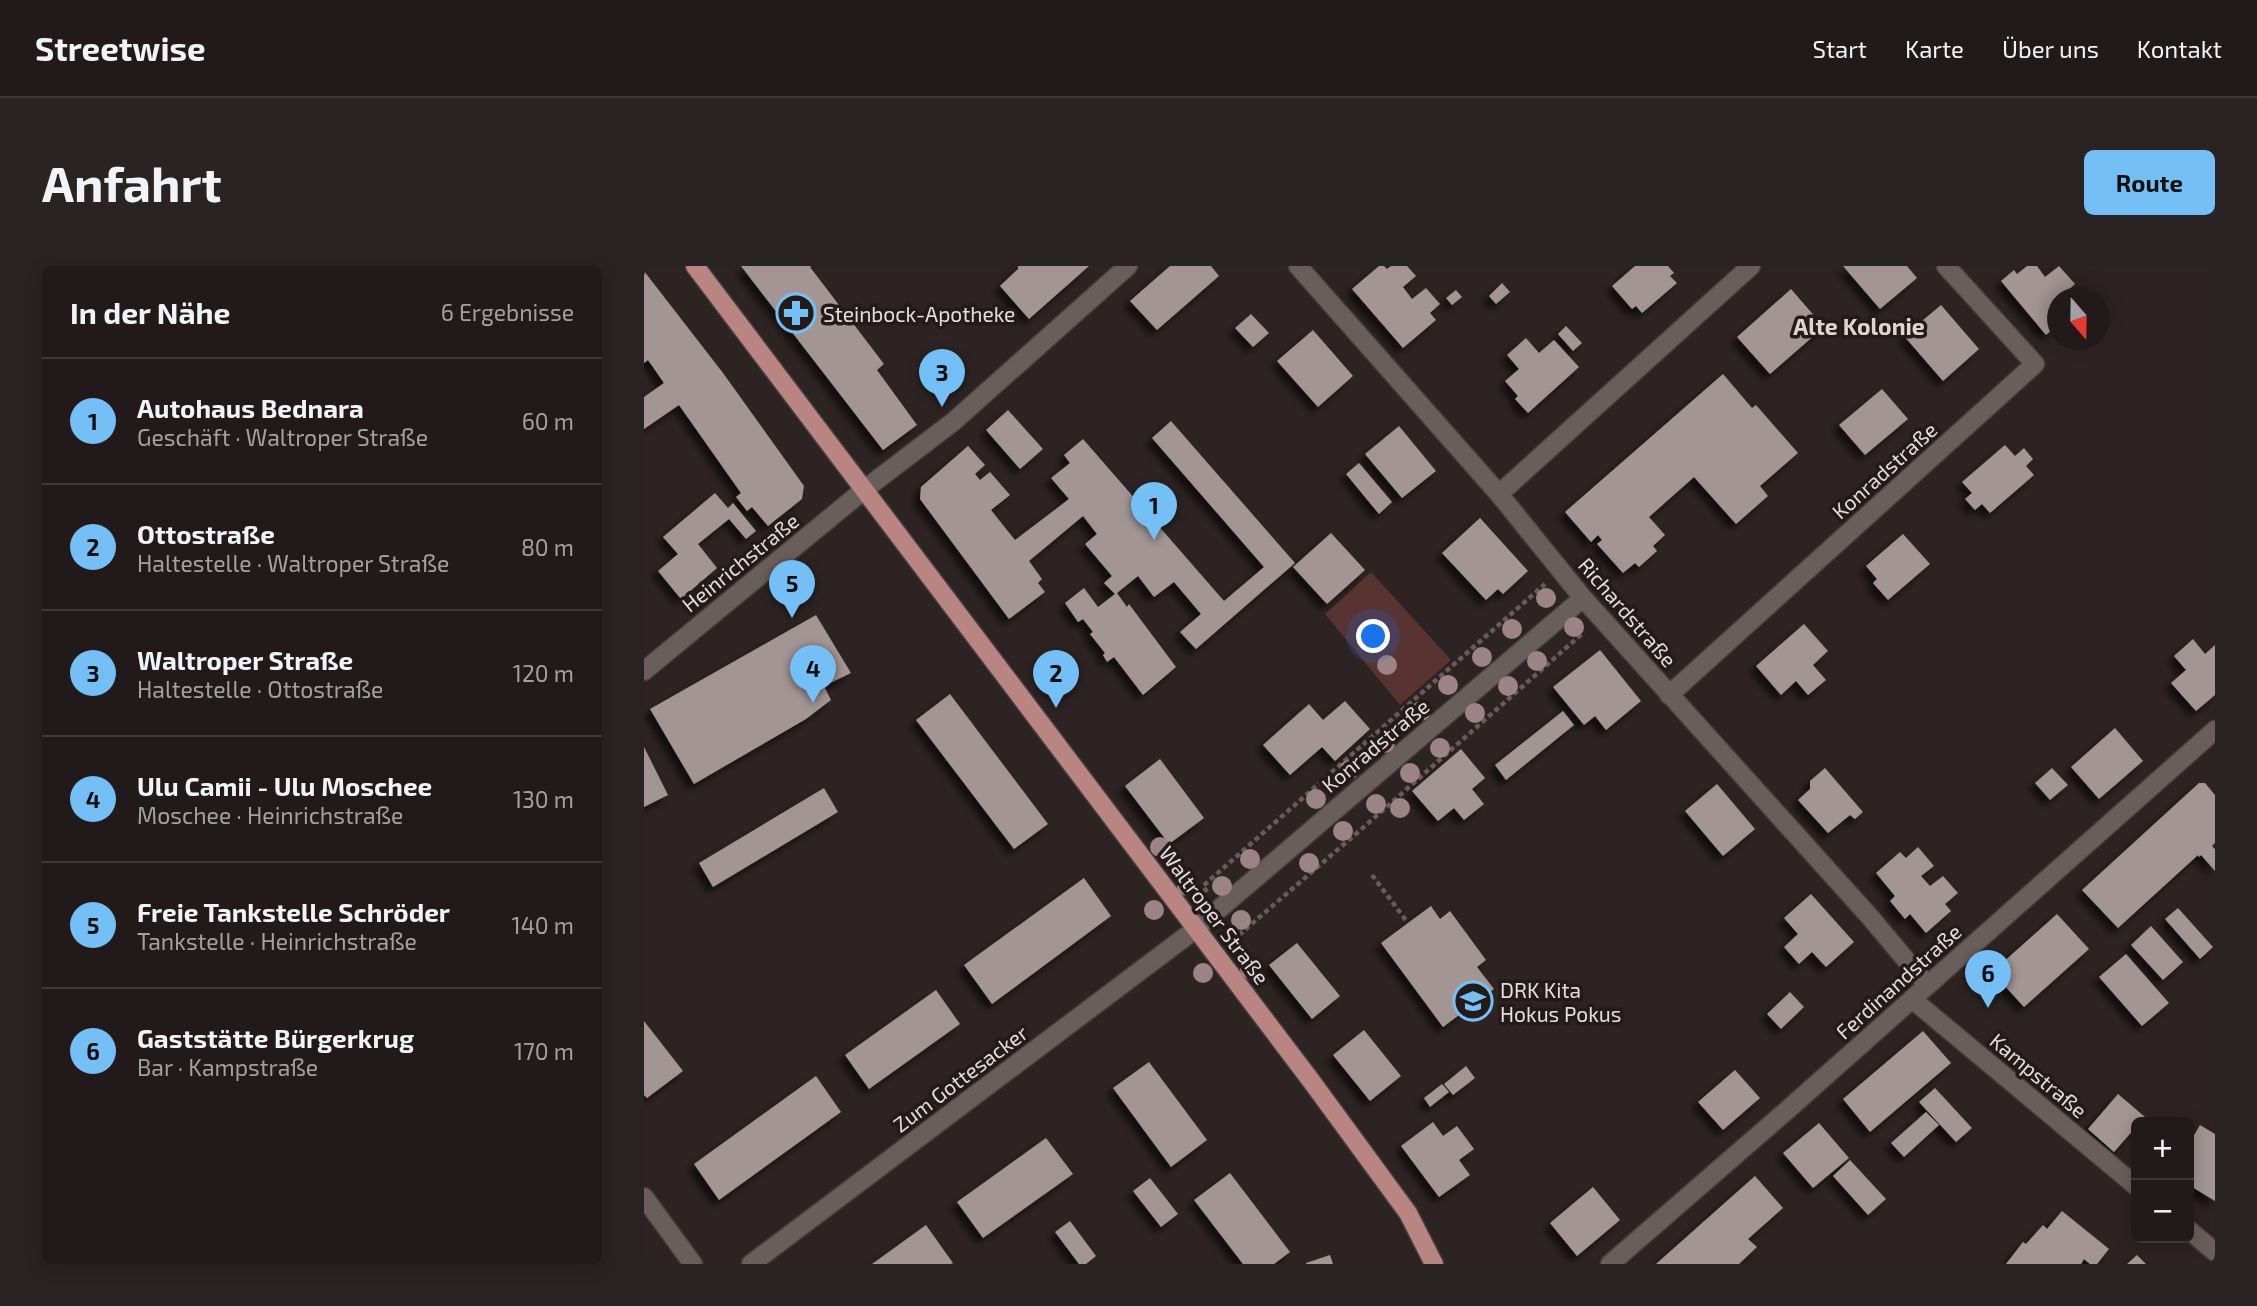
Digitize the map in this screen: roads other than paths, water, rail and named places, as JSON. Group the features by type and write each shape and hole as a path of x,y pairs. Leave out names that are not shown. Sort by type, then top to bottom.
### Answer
{"main road":[{"name":"Waltroper Straße","path":"695,266 1197,928 1408,1213 1434,1264"}],"street":[{"name":"Heinrichstraße","path":"644,671 865,489 953,422 1128,266"},
{"name":"Richardstraße","path":"1298,266 1499,494 1583,598 1870,917 1927,985"},
{"path":"1499,494 1751,266"},
{"name":"Konradstraße","path":"1669,695 2035,364 1950,268"},
{"name":"Konradstraße","path":"1197,928 1583,598"},
{"name":"Ferdinandstraße","path":"1610,1264 2215,730"},
{"name":"Zum Gottesacker","path":"751,1264 1197,928"},
{"name":"Kampstraße","path":"1912,999 2131,1182"},
{"path":"644,1197 693,1264"},
{"path":"2194,1234 2215,1252"},
{"path":"2209,1264 2215,1258"}],"place":[{"name":"Steinbock-Apotheke","path":"796,313"},
{"name":"Waltroper Straße","path":"942,407"},
{"name":"Autohaus Bednara","path":"1154,540"},
{"name":"Freie Tankstelle Schröder","path":"792,618"},
{"name":"Ulu Camii - Ulu Moschee","path":"813,703"},
{"name":"Ottostraße","path":"1056,708"},
{"name":"DRK Kita Hokus Pokus","path":"1473,1001"},
{"name":"Gaststätte Bürgerkrug","path":"1988,1008"}],"district":[{"name":"Alte Kolonie","path":"1859,326"}]}
